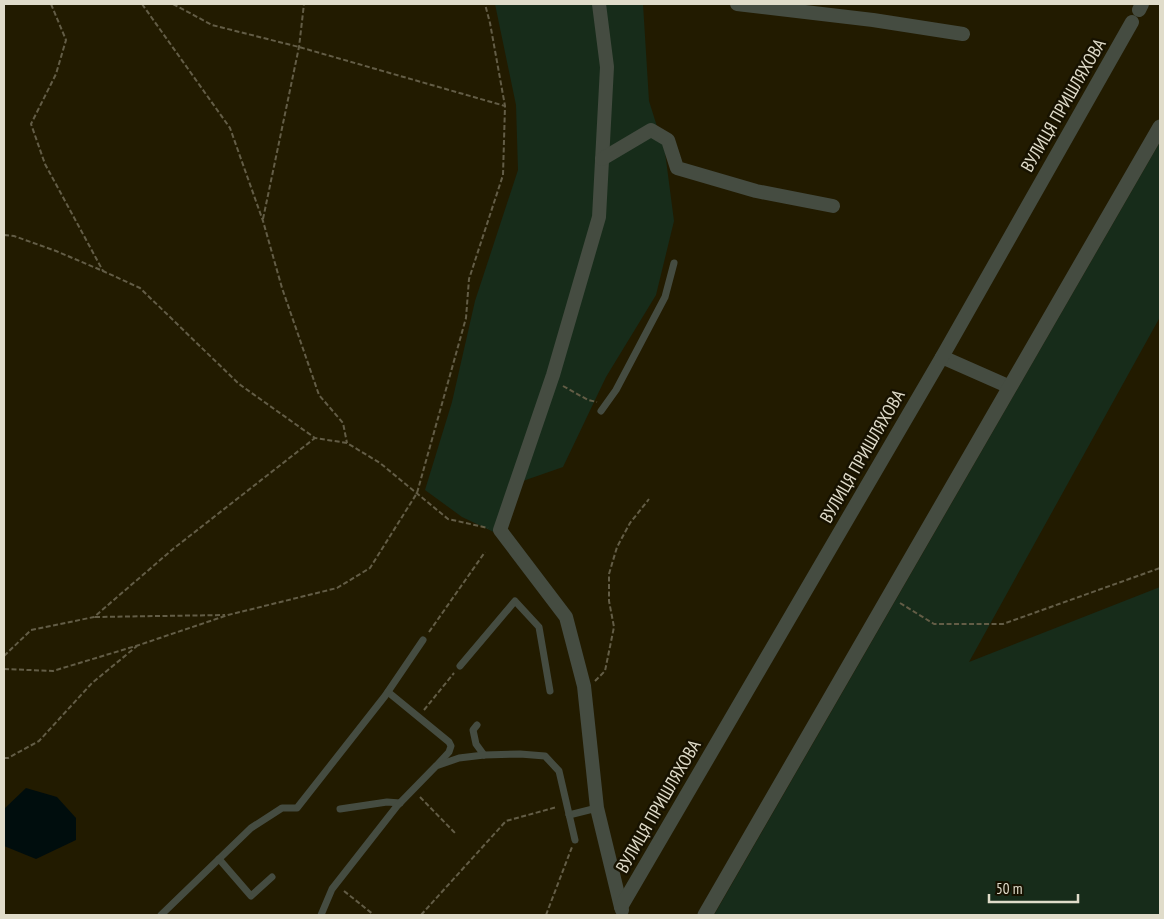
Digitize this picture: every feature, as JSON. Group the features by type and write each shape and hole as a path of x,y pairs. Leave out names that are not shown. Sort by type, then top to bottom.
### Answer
{"street":[{"path":"599,4 607,67 599,217 551,379 500,530 566,617 584,686 597,808 623,911"},
{"path":"737,4 873,20 963,34"},
{"name":"ВУЛИЦЯ ПРИШЛЯХОВА","path":"623,911 1138,12"},
{"path":"705,915 1160,127"},
{"path":"602,159 651,130 668,140 677,168 756,191 833,206"},
{"path":"942,357 1010,387"}],"lane":[{"path":"601,411 616,390 664,298 674,263"},
{"path":"460,666 515,602 539,627 550,691"},
{"path":"161,915 251,828 282,808 297,808 388,692 423,640"},
{"path":"321,915 332,889 400,803 449,752 451,746 449,742 388,692"},
{"path":"477,725 474,730 476,744 484,755"},
{"path":"436,766 459,758 484,755 520,754 545,756 559,771 575,840"},
{"path":"340,809 387,802 400,803"},
{"path":"569,815 597,808"},
{"path":"219,859 251,896 272,877"}],"path":[{"path":"51,4 66,40 56,74 30,124 45,164 103,270"},
{"path":"142,4 230,128 319,395 343,422 347,444"},
{"path":"173,4 212,25 299,47 505,106"},
{"path":"262,221 299,47 304,4"},
{"path":"4,669 53,671 228,615 337,588 370,568 416,493 466,318 469,279 504,175 505,106 485,4"},
{"path":"4,235 14,236 56,251 103,270 140,288 239,384 315,438 347,444 380,463 448,519 500,530"},
{"path":"551,379 588,400 606,403"},
{"path":"94,617 173,549 315,438"},
{"path":"584,686 594,681 605,671 614,627 609,601 608,574 617,547 630,523 649,499"},
{"path":"423,640 485,552"},
{"path":"889,596 934,624 1003,624 1160,568"},
{"path":"4,656 31,630 94,617 228,615"},
{"path":"4,758 8,758 39,741 92,683 139,645"},
{"path":"418,717 460,666"},
{"path":"412,790 456,834"},
{"path":"421,915 506,820 567,805"},
{"path":"546,915 575,840"},
{"path":"332,889 342,890 374,915"}],"green space":[{"path":"495,4 643,4 649,101 665,152 674,221 656,295 606,377 563,467 520,482 500,535 462,517 425,490 452,402 475,301 518,170 516,105"},
{"path":"1160,142 1160,317 969,662 1160,587 1160,915 714,915"}],"shaded area":[{"path":"26,788 57,797 76,818 76,840 36,859 4,846 4,809"}]}
